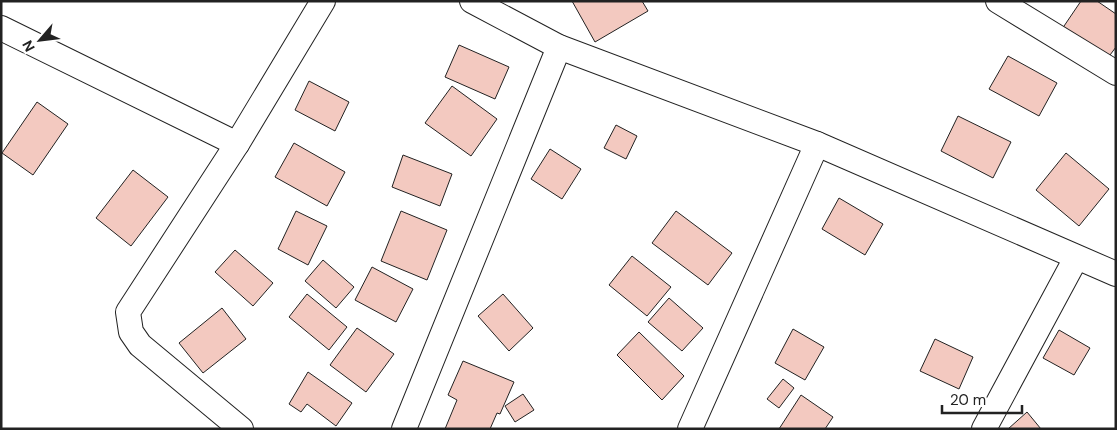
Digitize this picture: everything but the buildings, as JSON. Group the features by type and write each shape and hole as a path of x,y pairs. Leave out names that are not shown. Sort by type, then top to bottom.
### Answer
{"street":[{"path":"241,429 140,345 131,332 128,312 237,144 323,1"},
{"path":"472,1 559,46 817,144 1116,274"},
{"path":"998,1 1116,73"},
{"path":"1,28 237,144"},
{"path":"404,429 559,46"},
{"path":"690,429 817,144"},
{"path":"984,429 1076,258"}]}
